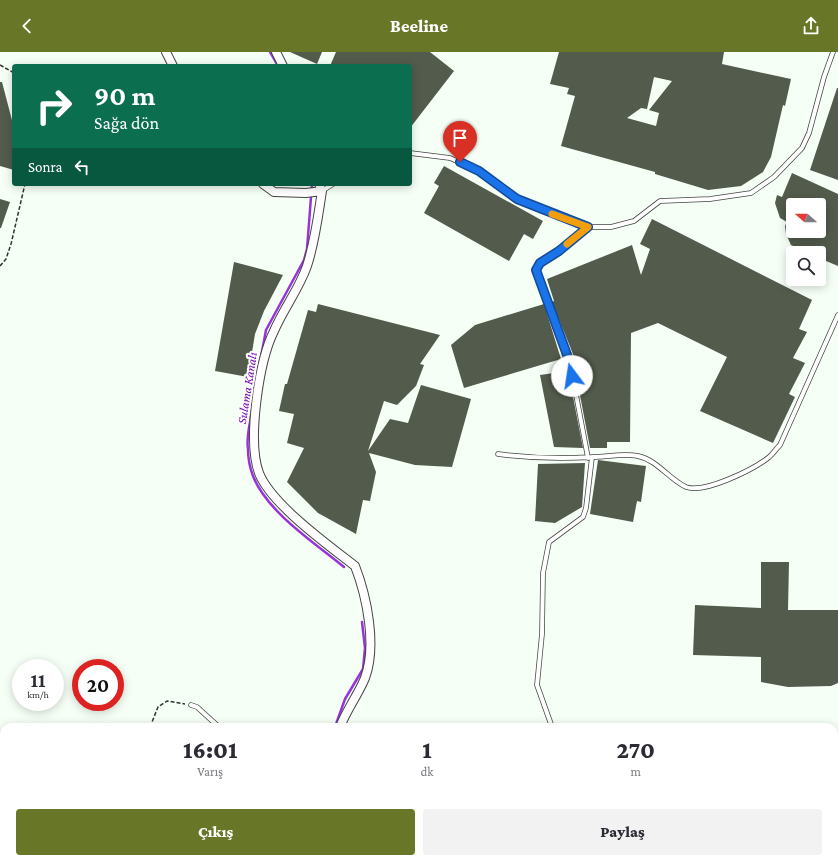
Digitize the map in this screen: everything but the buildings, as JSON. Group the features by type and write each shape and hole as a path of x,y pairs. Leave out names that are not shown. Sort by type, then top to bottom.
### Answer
{"street":[{"path":"166,52 173,64"},
{"path":"276,52 282,64"},
{"path":"266,186 274,192 306,193 320,188 313,244 307,266 298,290 273,332 257,388 254,444 259,474 270,490 297,519 354,566 359,576 369,626 370,654 366,676 342,723"}],"lane":[{"path":"412,153 450,158 479,171 517,199 588,227 611,227 634,221 660,201 710,199 751,193 774,177 802,148 810,133 824,77 833,52"},
{"path":"551,723 537,685 542,634 543,574 549,542 583,517 586,508 590,458 570,363 536,270 540,263 559,251 588,227"},
{"path":"498,454 531,459 590,458 616,455 638,456 655,464 686,486 696,490 734,477 768,458 780,445 838,315"},
{"path":"191,705 197,707 215,723"}],"path":[{"path":"0,65 12,72"},
{"path":"0,266 6,259 11,244 25,186"},
{"path":"152,723 158,707 168,701 191,705"}],"waterway":[{"name":"Sulama Kanalı","path":"270,52 277,64"},
{"name":"Sulama Kanalı","path":"261,357 266,330 304,260 307,249 312,186"},
{"name":"Sulama Kanalı","path":"251,415 247,440 248,455 253,476 260,489 280,514 344,567"},
{"name":"Sulama Kanalı","path":"336,723 345,699 363,669 365,648 362,622"}],"slow traffic":[{"path":"552,214 570,222 588,227 567,244"}],"route":[{"path":"460,162 479,171 517,199 570,222 588,227 559,251 540,263 536,270 570,363 572,376"}]}
